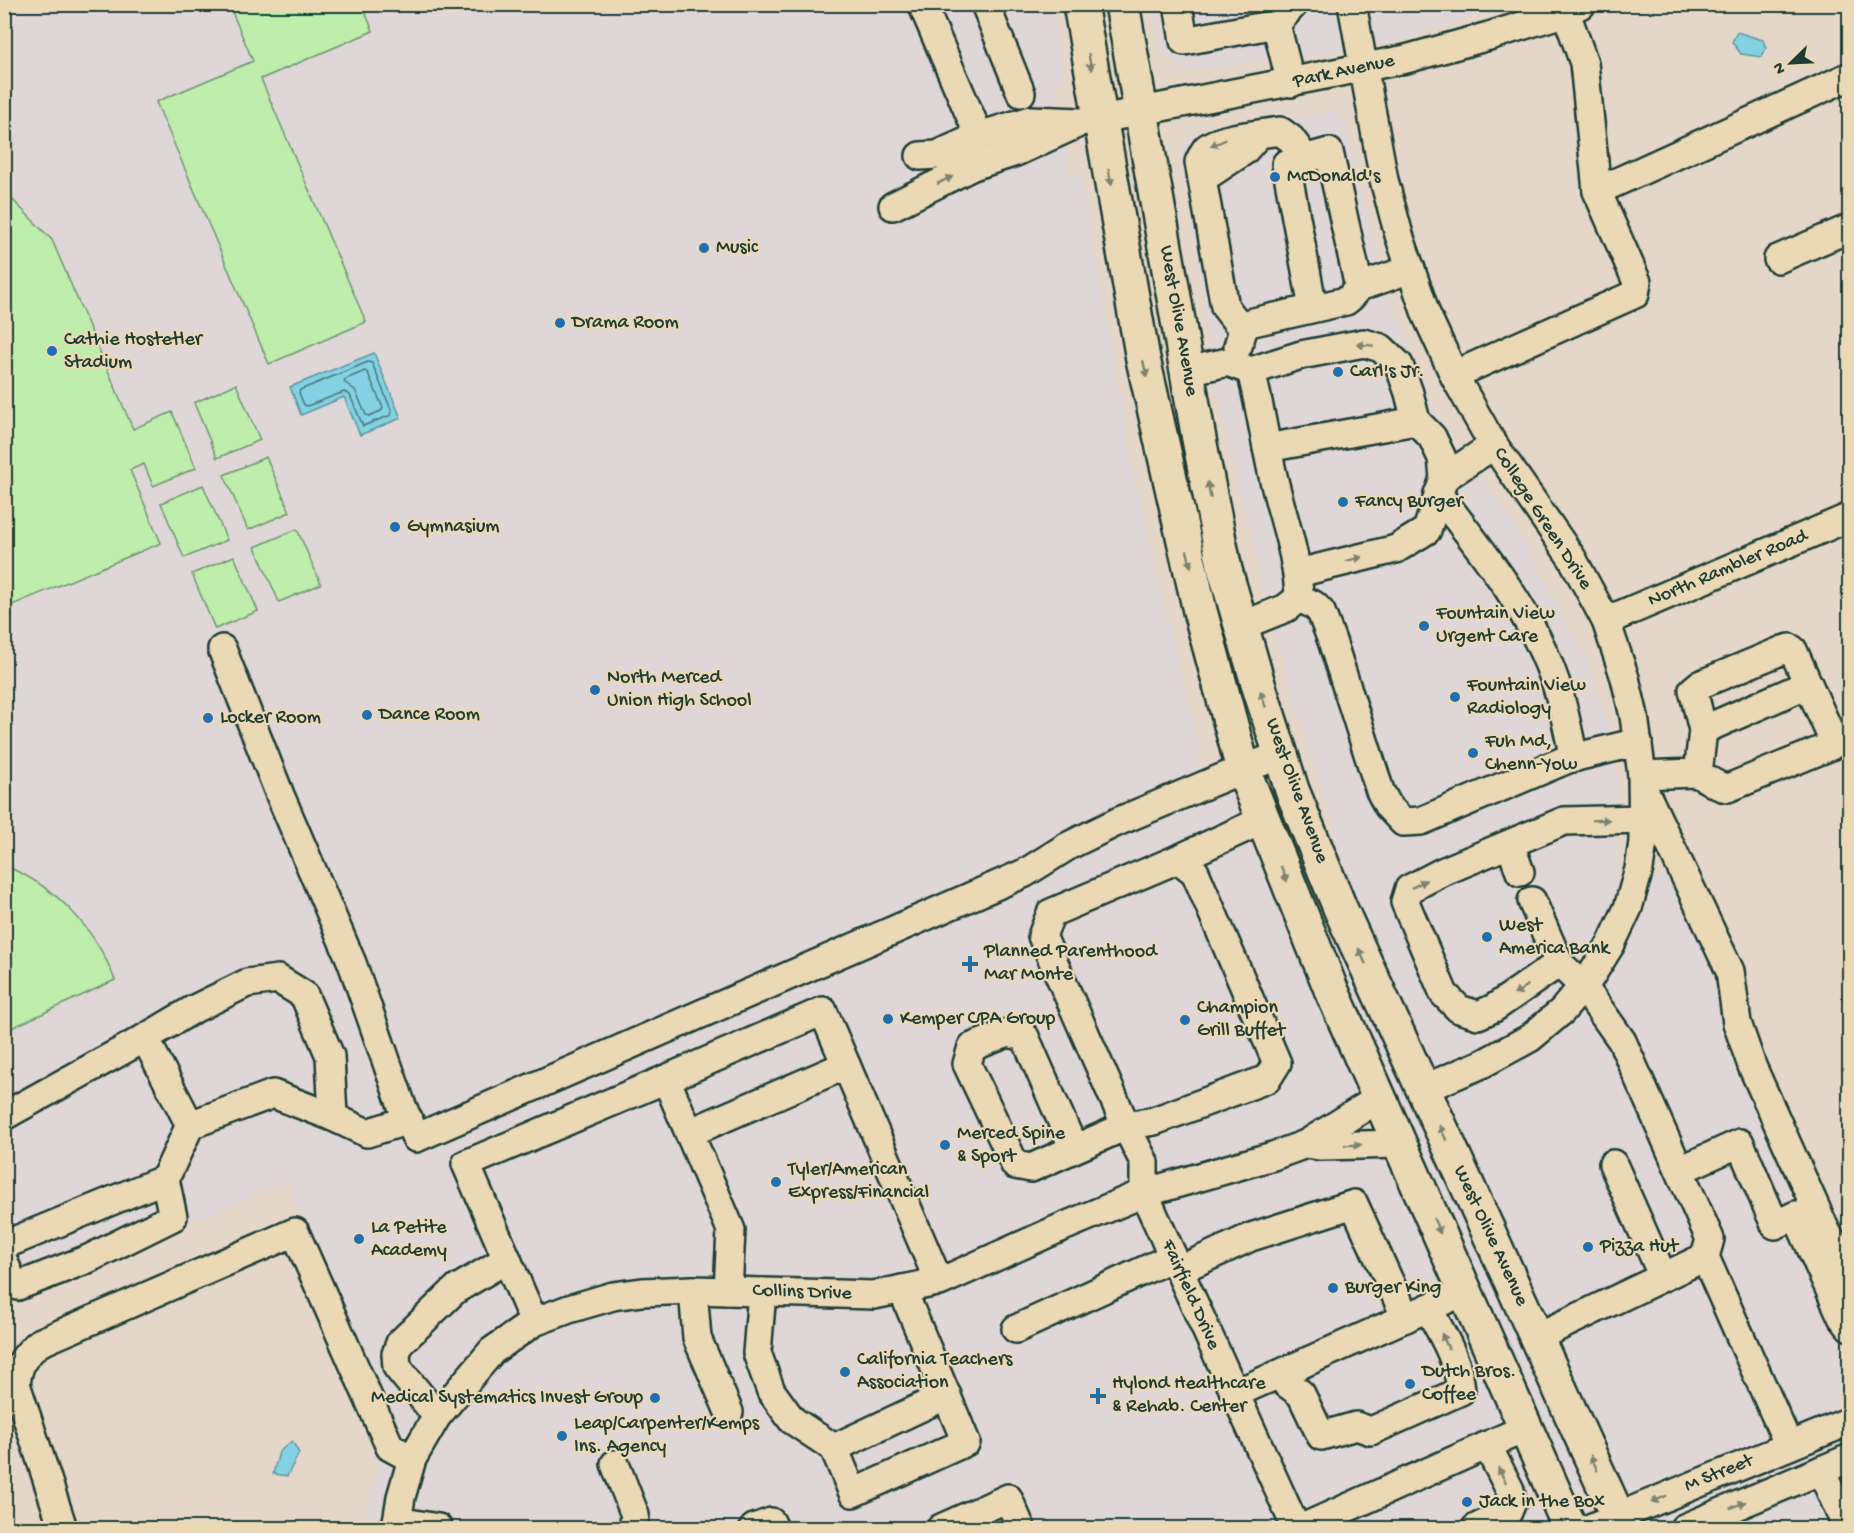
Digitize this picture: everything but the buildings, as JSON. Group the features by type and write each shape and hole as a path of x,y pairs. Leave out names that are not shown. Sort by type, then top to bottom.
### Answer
{"main road":[{"name":"West Olive Avenue","path":"1080,4 1090,121 1200,611 1243,769 1331,989 1381,1097 1570,1528"},
{"name":"West Olive Avenue","path":"1122,4 1187,371 1226,570 1292,790 1340,908 1537,1337 1610,1525"},
{"path":"1331,989 1354,1006 1365,1021 1391,1076 1400,1083 1422,1089"},
{"path":"1381,1097 1409,1126 1420,1142 1446,1195 1457,1209 1490,1235"}],"street":[{"path":"922,4 979,136"},
{"path":"985,4 1021,93"},
{"path":"1178,4 1184,41 1285,14 1291,83"},
{"name":"College Green Drive","path":"1352,4 1384,180 1399,235 1426,314 1454,375 1494,445 1572,558 1606,621 1625,678 1638,742 1642,780 1643,842 1639,869 1628,908 1611,944 1583,986 1562,1011 1530,1038 1482,1064 1422,1089"},
{"path":"1454,375 1635,294 1637,282 1597,191 1584,63 1570,7"},
{"name":"Park Avenue","path":"1090,121 1364,69 1489,36 1570,7"},
{"path":"1597,191 1850,76"},
{"path":"920,156 937,155 979,136 1031,120 1090,121"},
{"path":"893,206 973,166 1016,152 1090,121"},
{"path":"1243,330 1225,308 1199,162 1206,149 1229,139 1280,131 1291,139 1305,158"},
{"path":"1313,308 1286,164 1329,152 1359,287"},
{"path":"1778,259 1850,228"},
{"path":"1411,269 1359,287 1346,301 1249,323 1243,330 1242,368 1267,448 1299,586 1321,612 1380,791 1388,806 1403,822 1422,821 1574,758 1638,742"},
{"path":"1187,371 1228,362 1242,368 1364,343 1380,348 1399,365 1416,422 1432,437 1442,458 1441,486 1427,530 1396,549 1299,586 1286,608 1241,626"},
{"path":"1267,448 1416,422"},
{"path":"1441,486 1494,445"},
{"path":"1441,486 1522,611 1543,650 1556,683 1574,758"},
{"name":"North Rambler Road","path":"1606,621 1850,517"},
{"path":"1698,774 1703,730 1693,690 1699,685 1790,648 1793,650 1833,740 1831,746 1728,788 1717,785 1707,777 1698,774 1642,780 1730,971 1737,1023 1752,1066 1826,1231 1850,1271"},
{"path":"222,649 280,795 352,963 416,1138 1025,873 1068,846 1107,827 1281,755"},
{"path":"1703,730 1808,684"},
{"path":"1559,963 1494,1008 1478,1015 1459,1009 1444,994 1405,902 1409,889 1442,872 1564,821 1643,819"},
{"path":"1144,1193 1144,1162 1042,936 1051,913 1263,820"},
{"path":"1510,844 1520,872"},
{"path":"1074,1149 1025,1037 1008,1033 972,1047 967,1064 1015,1165 1031,1168 1074,1149 1126,1126 1154,1121 1267,1079 1277,1063 1194,872 1178,859"},
{"path":"1532,901 1559,963 1583,986 1622,1041 1710,1239 1705,1257 1789,1446"},
{"path":"4,1116 194,1009 247,983 278,979 304,994 330,1056 333,1117"},
{"path":"534,1322 466,1164 823,1011 939,1282"},
{"path":"145,1038 190,1125"},
{"path":"689,1133 846,1065"},
{"path":"666,1080 732,1230 728,1291"},
{"path":"4,1262 12,1281 18,1286 87,1259 173,1217 165,1179 190,1125 273,1094 367,1133 409,1120"},
{"name":"Collins Drive","path":"396,1525 412,1459 437,1416 492,1351 534,1322 613,1296 642,1292 693,1290 874,1295 939,1282 1144,1193 1273,1156 1306,1144 1381,1097"},
{"path":"1680,1170 1740,1143 1775,1225 1796,1215 1842,1317 1850,1327"},
{"name":"Collins Drive","path":"1306,1144 1321,1146 1401,1144"},
{"path":"1613,1164 1663,1277"},
{"path":"4,1245 165,1179"},
{"name":"Fairfield Drive","path":"1144,1193 1296,1528"},
{"path":"1016,1329 1176,1264 1354,1204 1417,1313 1445,1339 1456,1365 1461,1391 1371,1431 1363,1438 1342,1448 1317,1455 1309,1450 1285,1397 1284,1378"},
{"path":"63,1528 16,1384 18,1368 25,1355 39,1343 295,1232 390,1447 412,1459"},
{"path":"1537,1337 1705,1257"},
{"path":"437,1416 397,1367 396,1353 400,1343 455,1290 507,1259"},
{"path":"762,1292 757,1353 771,1391 792,1420 834,1448 853,1493 966,1442 902,1289"},
{"path":"693,1290 697,1338 729,1412"},
{"path":"1234,1395 1284,1378 1466,1291"},
{"path":"834,1448 947,1395"},
{"name":"M Street","path":"1610,1525 1850,1421"},
{"path":"1302,1528 1355,1518 1487,1445 1526,1428"},
{"path":"1476,1528 1508,1512 1512,1502 1509,1490 1487,1445"},
{"name":"M Street","path":"1684,1528 1850,1458"},
{"path":"615,1464 635,1515 633,1528"},
{"path":"1821,1470 1847,1528"},
{"path":"941,1528 1008,1498 1021,1528"},
{"path":"754,1528 771,1522 774,1528"},
{"path":"396,1525 438,1528"}],"shaded area":[{"path":"5,5 1050,5 1062,71 1055,92 1070,171 1080,177 1135,482 1169,631 1201,749 1195,761 1337,837 1271,621 1212,367 1192,219 1180,152 1194,134 1335,111 1344,124 1385,287 1438,415 1519,533 1588,663 1616,753 1618,890 1673,873 1849,1255 1849,1528 364,1528 372,1487 390,1426 286,1180 5,1303"},
{"path":"1154,5 1510,5 1385,44 1191,71 1182,70 1163,52"}],"green space":[{"path":"229,5 362,5 373,31 261,79 366,322 269,364 156,102 253,61"},
{"name":"Cathie Hostetler Stadium","path":"4,191 52,240 133,429 172,412 196,468 153,486 144,464 130,470 161,543 5,608"},
{"path":"236,384 260,440 217,458 194,403"},
{"path":"266,457 290,512 248,530 224,475"},
{"path":"203,485 227,540 184,558 161,503"},
{"path":"297,529 321,584 279,602 255,547"},
{"path":"234,556 258,611 215,629 192,574"},
{"path":"5,866 41,885 72,911 97,943 115,980 5,1031"}],"water":[{"path":"1737,32 1763,40 1766,48 1762,57 1741,54 1732,42"},
{"path":"374,353 401,418 360,435 344,397 301,415 290,387"},
{"path":"292,1441 299,1453 287,1476 273,1474 279,1452"}],"place":[{"name":"McDonald's","path":"1275,177"},
{"name":"Music","path":"704,248"},
{"name":"Drama Room","path":"560,323"},
{"name":"Cathie Hostetler Stadium","path":"52,351"},
{"name":"Carl's Jr.","path":"1338,372"},
{"name":"Fancy Burger","path":"1343,502"},
{"name":"Gymnasium","path":"395,527"},
{"name":"Fountain View Urgent Care","path":"1424,626"},
{"name":"North Merced Union High School","path":"595,690"},
{"name":"Fountain View Radiology","path":"1455,697"},
{"name":"Dance Room","path":"367,715"},
{"name":"Locker Room","path":"208,718"},
{"name":"Fuh Md, Chenn-Yow","path":"1473,753"},
{"name":"West America Bank","path":"1487,937"},
{"name":"Planned Parenthood Mar Monte","path":"970,964"},
{"name":"Kemper CPA Group","path":"888,1019"},
{"name":"Champion Grill Buffet","path":"1185,1020"},
{"name":"Merced Spine & Sport","path":"945,1145"},
{"name":"Tyler/American Express/Financial","path":"776,1182"},
{"name":"La Petite Academy","path":"359,1239"},
{"name":"Pizza Hut","path":"1588,1247"},
{"name":"Burger King","path":"1333,1288"},
{"name":"California Teachers Association","path":"845,1372"},
{"name":"Dutch Bros. Coffee","path":"1410,1384"},
{"name":"Hylond Healthcare & Rehab. Center","path":"1098,1396"},
{"name":"Medical Systematics Invest Group","path":"655,1398"},
{"name":"Leap/Carpenter/Kemps Ins. Agency","path":"562,1436"},
{"name":"Jack in the Box","path":"1467,1502"}]}
